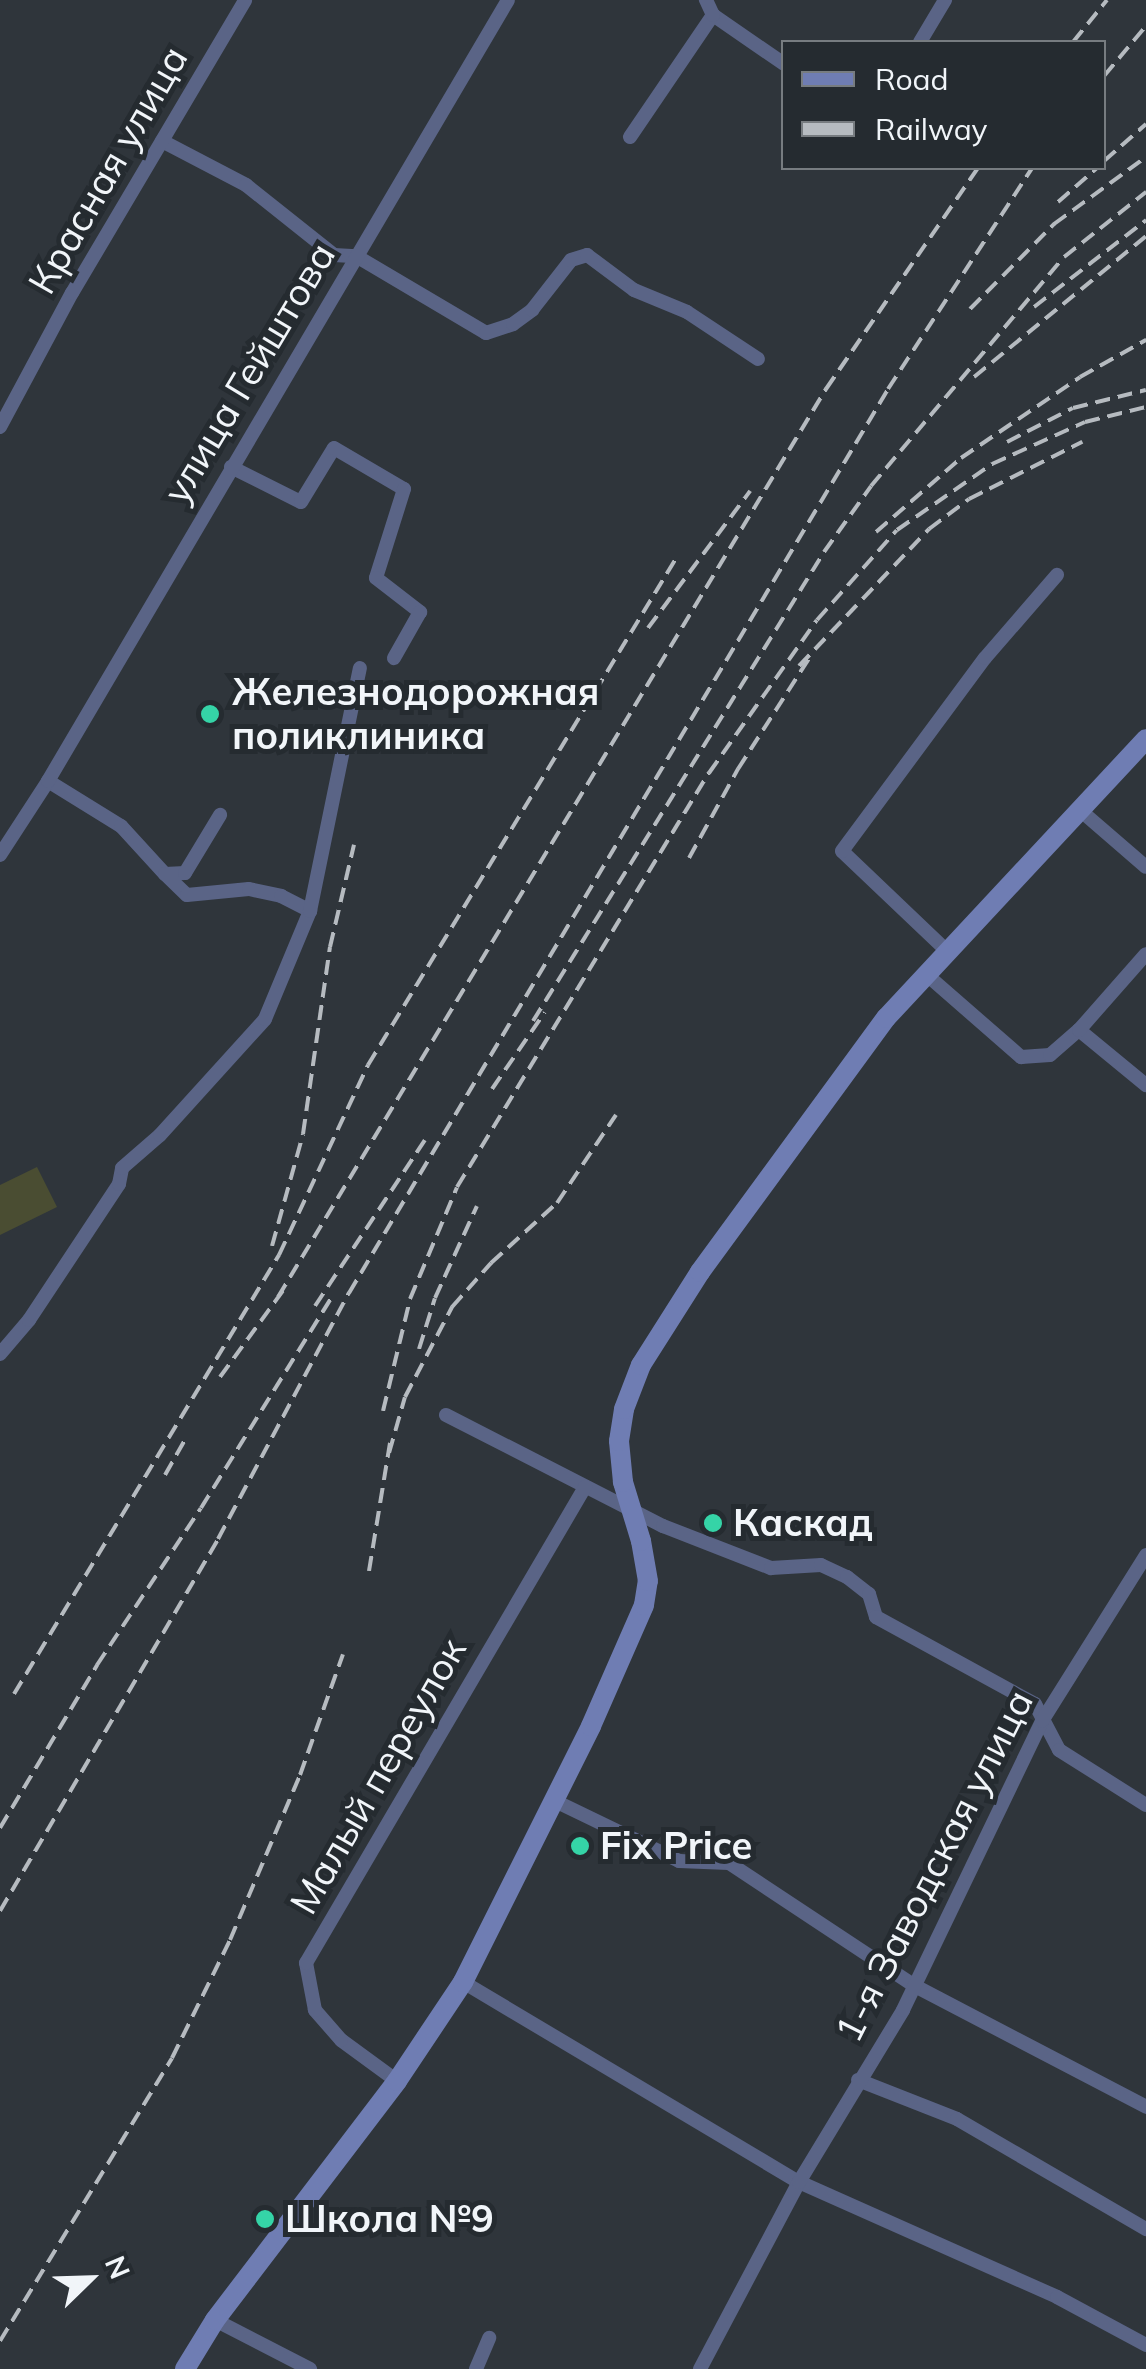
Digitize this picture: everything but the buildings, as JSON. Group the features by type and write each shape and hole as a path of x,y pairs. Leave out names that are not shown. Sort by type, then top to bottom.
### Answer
{"street":[{"name":"Красная улица","path":"0,427 245,0"},
{"name":"улица Гейштова","path":"0,855 48,781 508,0"},
{"path":"706,0 714,14 781,62"},
{"path":"921,40 946,0"},
{"path":"630,137 714,14"},
{"path":"162,141 246,185 334,255 356,256 486,333 513,324 532,310 571,260 587,255 634,290 687,312 758,359"},
{"path":"230,467 301,502 334,448 404,490 376,578 420,612 394,658"},
{"path":"948,952 842,850 985,658 1057,574"},
{"path":"0,1354 29,1320 119,1184 122,1168 160,1134 265,1019 310,911 360,668"},
{"path":"185,2369 215,2320 397,2081 463,1982 555,1801 644,1605 648,1582 623,1482 619,1441 624,1409 641,1365 700,1272 827,1093 927,975 1146,739"},
{"path":"48,781 121,826 187,895 249,889 281,896 310,911"},
{"path":"1080,810 1146,867"},
{"path":"165,874 185,873 220,815"},
{"path":"927,975 1021,1058 1050,1055 1080,1030 1146,954"},
{"path":"1080,1030 1146,1085"},
{"path":"446,1415 632,1510 771,1568 821,1566 847,1577 869,1594 876,1618 1035,1704 1059,1750 1143,1796"},
{"name":"Малый переулок","path":"397,2081 341,2040 315,2010 306,1964 585,1486"},
{"name":"1-я Заводская улица","path":"700,2369 799,2182 915,1986 1042,1722 1146,1555"},
{"path":"555,1801 679,1861 729,1863 915,1986 1146,2107"},
{"path":"463,1982 799,2182 1057,2297 1146,2345"},
{"path":"858,2080 957,2119 1146,2229"},
{"path":"215,2320 310,2369"},
{"path":"476,2369 489,2338"}],"green space":[{"path":"37,1167 57,1207 0,1235 0,1185"}],"railway":[{"path":"1075,40 1107,0"},
{"path":"1106,74 1146,26"},
{"path":"1106,159 1146,124"},
{"path":"970,309 1054,224 1146,157"},
{"path":"278,1297 826,389 977,170"},
{"path":"0,1911 218,1539 349,1293 888,389 1031,170"},
{"path":"1058,202 1095,170"},
{"path":"533,1021 824,552 871,486 1064,257 1146,192"},
{"path":"1034,307 1146,220"},
{"path":"974,377 1146,236"},
{"path":"876,532 961,458 1080,377 1146,340"},
{"path":"1007,442 1073,408 1146,390"},
{"path":"383,1411 410,1299 457,1187 709,773 817,620 897,530 992,464 1085,422 1146,407"},
{"path":"799,666 929,529 969,499 1082,442"},
{"path":"648,628 750,491"},
{"path":"14,1694 279,1255 368,1065 675,560"},
{"path":"689,858 738,769 810,657"},
{"path":"272,1246 303,1134 330,947 354,845"},
{"path":"492,1089 545,1012"},
{"path":"389,1453 405,1397 452,1307 491,1263 557,1203 616,1115"},
{"path":"315,1306 425,1140"},
{"path":"419,1349 435,1298 477,1206"},
{"path":"220,1377 287,1285"},
{"path":"0,1828 97,1665 201,1508 331,1298"},
{"path":"165,1475 186,1438"},
{"path":"369,1571 390,1443"},
{"path":"0,2341 172,2058 230,1940 300,1775 343,1654"}],"place":[{"name":"Железнодорожная поликлиника","path":"210,714"},
{"name":"Каскад","path":"713,1523"},
{"name":"Fix Price","path":"580,1846"},
{"name":"Школа №9","path":"265,2219"}]}
